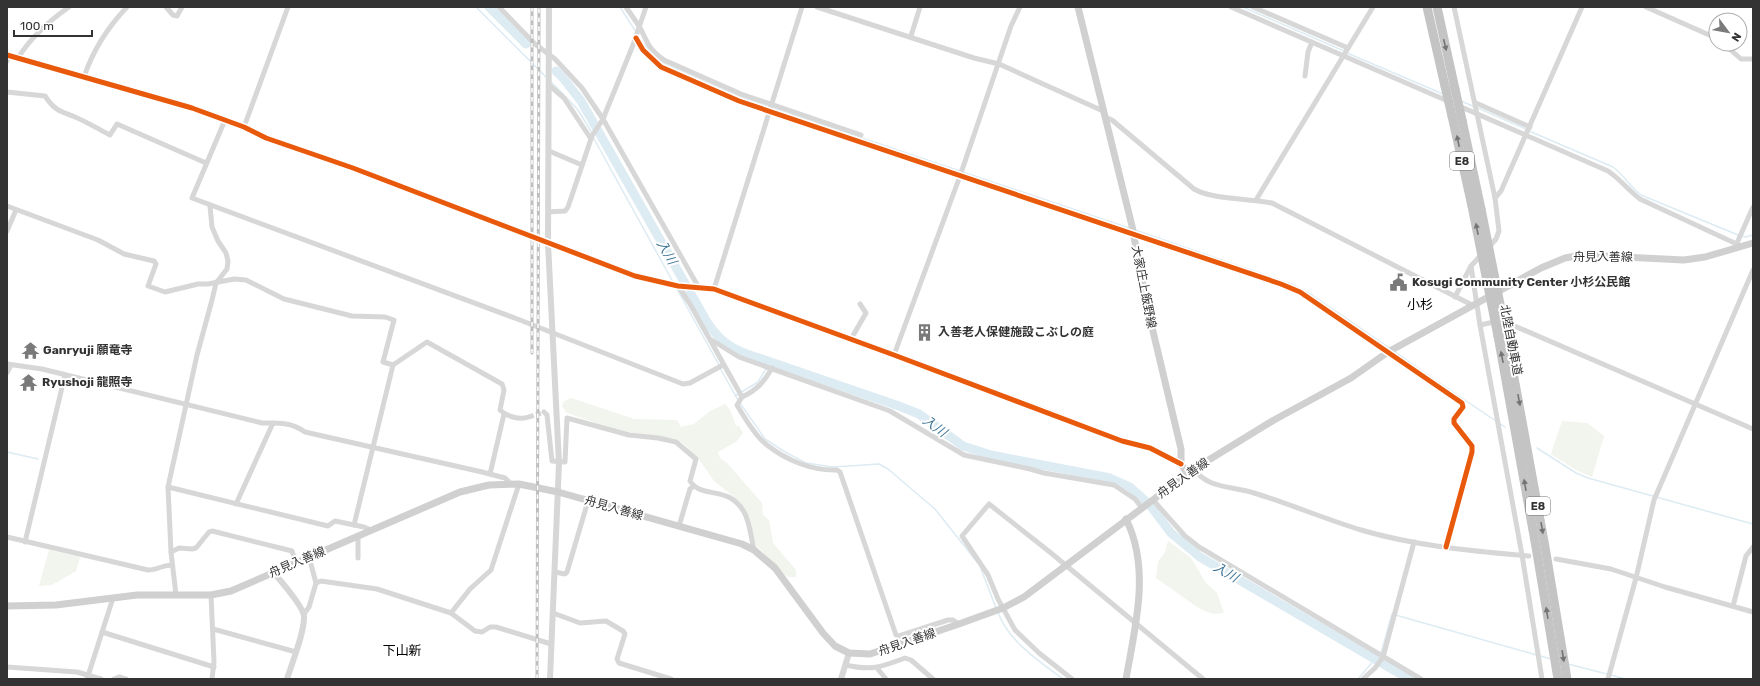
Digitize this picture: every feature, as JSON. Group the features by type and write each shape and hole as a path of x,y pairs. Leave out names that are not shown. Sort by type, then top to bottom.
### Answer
{"highway":[{"name":"北陸自動車道","path":"1428,7 1452,116 1476,208"},
{"name":"北陸自動車道","path":"1436,7 1462,120 1476,208 1546,547 1567,679"},
{"name":"北陸自動車道","path":"1502,335 1558,679"}],"main road":[{"name":"大家庄上飯野線","path":"1078,7 1134,232 1147,306 1181,449 1181,464"},
{"name":"舟見入善線","path":"7,606 56,606 137,595 211,595 231,591 460,492 489,485 510,483 558,492 742,544 754,550 775,568 823,633 836,646 849,654 870,654 1003,608 1031,591 1190,471 1274,420 1351,378 1388,352 1540,268 1565,258 1583,255 1684,260 1705,257 1739,244 1753,243"},
{"path":"1181,464 1190,471"},
{"path":"1126,519 1133,532 1138,553 1139,594 1136,623 1126,679"}],"street":[{"path":"18,58 29,41 56,16 69,7"},
{"path":"84,77 90,60 103,37 127,7"},
{"path":"166,7 172,15 177,16 182,7"},
{"path":"244,127 288,7"},
{"path":"499,7 535,44 549,55 582,88 697,287"},
{"path":"549,7 548,243 559,463 550,679"},
{"path":"626,7 640,28 646,42 656,54 664,60 741,94 861,135"},
{"path":"548,212 565,211 591,137 602,121 640,28 646,7"},
{"path":"714,290 802,7"},
{"path":"817,7 911,36 974,58 999,64 1104,114 1194,189 1203,194 1272,203 1455,297 1474,304"},
{"path":"911,36 920,7"},
{"path":"894,355 960,176 1011,26 1020,7"},
{"path":"1231,7 1608,171 1640,199 1739,244 1753,206"},
{"path":"1253,7 1348,48"},
{"path":"1256,200 1373,7"},
{"path":"1454,7 1496,198 1499,231 1496,239 1471,266 1455,297"},
{"path":"1496,198 1501,191 1582,7"},
{"path":"1646,7 1708,34"},
{"path":"636,38 643,50 660,67 732,98 960,176 1134,232 1300,292 1462,402 1463,407 1454,419 1454,423 1472,446 1472,452 1446,547"},
{"path":"1305,76 1308,52 1312,42"},
{"path":"1733,52 1741,59 1753,59"},
{"path":"8,57 18,58 192,108 244,127 266,138 353,168 635,276 680,286 714,290 851,339 971,385 1059,416 1122,441 1150,448 1181,464"},
{"path":"549,85 564,98 591,137"},
{"path":"7,92 45,96 51,106 61,112 75,117 110,135 117,124 206,163"},
{"path":"1476,103 1530,126"},
{"path":"225,120 192,198 683,384 690,383 723,365"},
{"path":"549,151 582,165"},
{"path":"7,206 98,240 124,254 154,261 156,264 148,286 165,292 198,284 216,284 234,280 246,280 284,299 352,316 385,317 394,320 383,362 393,365"},
{"path":"176,595 171,552 168,487 186,405 216,284 227,269 228,261 226,253 218,241 212,227 210,206"},
{"path":"7,231 16,210"},
{"path":"1471,266 1474,304 1480,325 1522,555 1542,679"},
{"path":"1608,679 1636,578 1654,500 1753,270"},
{"path":"680,286 742,397"},
{"path":"851,339 866,313 860,304"},
{"path":"1480,325 1499,321 1510,324 1753,429"},
{"path":"709,338 740,357 890,411 905,418 964,455 1044,473 1114,485 1135,499 1142,508"},
{"path":"354,525 393,365 428,342 502,384 504,390 500,410 504,414 523,419 529,417"},
{"path":"7,373 9,365 42,369 262,423 289,424 296,426 305,432 506,478 510,483"},
{"path":"772,368 764,382 758,388 742,397 737,405 766,445 781,454 810,467 837,470 840,472 896,635 899,636 948,620 953,620 959,624"},
{"path":"25,542 65,375"},
{"path":"544,412 546,415 552,462 566,462 567,418 629,435 658,438 676,442 696,459 690,481 694,486 699,490 730,496 745,513 754,550"},
{"path":"490,474 504,414"},
{"path":"236,504 273,423"},
{"path":"1190,471 1207,481 1221,486 1252,492 1362,530 1414,542 1446,547 1529,556"},
{"path":"451,613 470,589 491,570 519,484"},
{"path":"679,526 690,489 694,486"},
{"path":"168,487 328,526 335,521 371,530"},
{"path":"1153,500 1185,536 1199,547 1421,679"},
{"path":"555,572 565,574 567,572 588,501"},
{"path":"1072,679 1025,642 1014,630 988,574 962,536 989,504 1065,564 1203,679"},
{"path":"171,552 179,548 196,548 209,532 212,531 292,551 296,563"},
{"path":"358,536 358,558"},
{"path":"7,537 148,570 154,570 163,565 172,565"},
{"path":"1363,679 1377,666 1383,656 1414,542"},
{"path":"1732,606 1746,556 1753,547"},
{"path":"288,679 302,628 304,614 310,607 316,583 309,557"},
{"path":"1556,559 1599,566 1753,612"},
{"path":"274,572 304,614"},
{"path":"316,583 321,581 377,589 451,613 475,631 482,632 490,627 496,627 551,644"},
{"path":"211,595 214,667 212,679"},
{"path":"88,677 113,598"},
{"path":"552,613 580,623 601,620 612,624 625,634 616,659 619,663 671,679"},
{"path":"213,629 296,652"},
{"path":"102,632 214,667"},
{"path":"841,679 849,654"},
{"path":"846,665 862,669 877,668 905,658 911,660 933,679"},
{"path":"7,667 77,672 88,677 101,679"},
{"path":"877,668 886,679"},
{"path":"114,679 119,677 126,679"}],"shaded area":[{"path":"571,398 634,419 677,420 681,427 694,424 710,411 725,404 730,410 736,426 739,426 743,433 736,442 718,452 720,458 727,463 762,503 763,515 769,520 773,543 796,570 796,577 788,577 784,574 755,544 746,511 739,501 714,481 698,458 684,444 676,439 628,432 608,427 567,413 562,406 563,402"},
{"path":"1562,421 1587,423 1604,436 1592,477 1576,470 1551,454"},
{"path":"1168,541 1191,558 1206,583 1217,593 1224,613 1213,614 1200,609 1156,578 1158,562 1165,552"},
{"path":"49,550 80,557 76,571 52,585 39,586"}],"waterway":[{"path":"476,7 547,78"},
{"name":"入川","path":"489,7 526,44"},
{"path":"620,7 636,32"},
{"path":"1243,7 1344,51"},
{"path":"638,36 651,52 667,65 741,97 769,107"},
{"path":"1347,53 1443,94"},
{"name":"入川","path":"556,71 581,101 707,322 717,335 728,345 748,355 919,414 963,446 991,455 1110,478 1130,487 1150,505 1171,533 1200,557 1409,679"},
{"path":"551,82 564,95"},
{"path":"566,97 578,110 592,133"},
{"path":"1461,101 1475,107"},
{"path":"773,108 1129,228"},
{"path":"1478,108 1526,129"},
{"path":"1529,131 1613,167 1641,195 1738,235"},
{"path":"593,137 673,282"},
{"path":"1135,230 1294,285 1312,295 1391,349"},
{"path":"1742,236 1746,237 1753,235"},
{"path":"677,289 719,365"},
{"path":"1394,351 1496,421"},
{"name":"入川","path":"767,365 768,361"},
{"path":"720,368 738,400"},
{"path":"735,396 758,382 766,369"},
{"path":"740,403 765,439 806,463 833,467 879,464 888,469 935,509 977,562"},
{"path":"1499,423 1505,427"},
{"path":"1537,448 1576,473 1588,478 1753,524"},
{"path":"7,452 38,459"},
{"path":"981,569 996,608"},
{"path":"998,612 1002,622 1016,641 1025,650 1063,679"},
{"path":"1381,653 1392,614 1551,659"},
{"path":"1358,679 1375,659"},
{"path":"1568,664 1607,674"},
{"path":"1611,675 1626,679"}],"tunnel":[{"path":"529,417 544,412"}],"railway":[{"path":"532,7 532,353"},
{"path":"537,679 539,7"}],"cycle path":[{"path":"636,38 643,50 661,67 739,101 1281,284 1300,292 1462,403 1463,407 1454,419 1454,423 1472,446 1472,452 1446,547"},
{"path":"7,55 192,108 244,127 266,138 353,168 635,276 678,286 714,289 1122,441 1150,448 1181,464"}],"place":[{"name":"Kosugi Community Center 小杉公民館","path":"1399,282"},
{"name":"入善老人保健施設こぶしの庭","path":"925,332"},
{"name":"Ganryuji 願竜寺","path":"30,350"},
{"name":"Ryushoji 龍照寺","path":"29,382"}],"district":[{"name":"小杉","path":"1420,304"},
{"name":"下山新","path":"402,650"}]}
